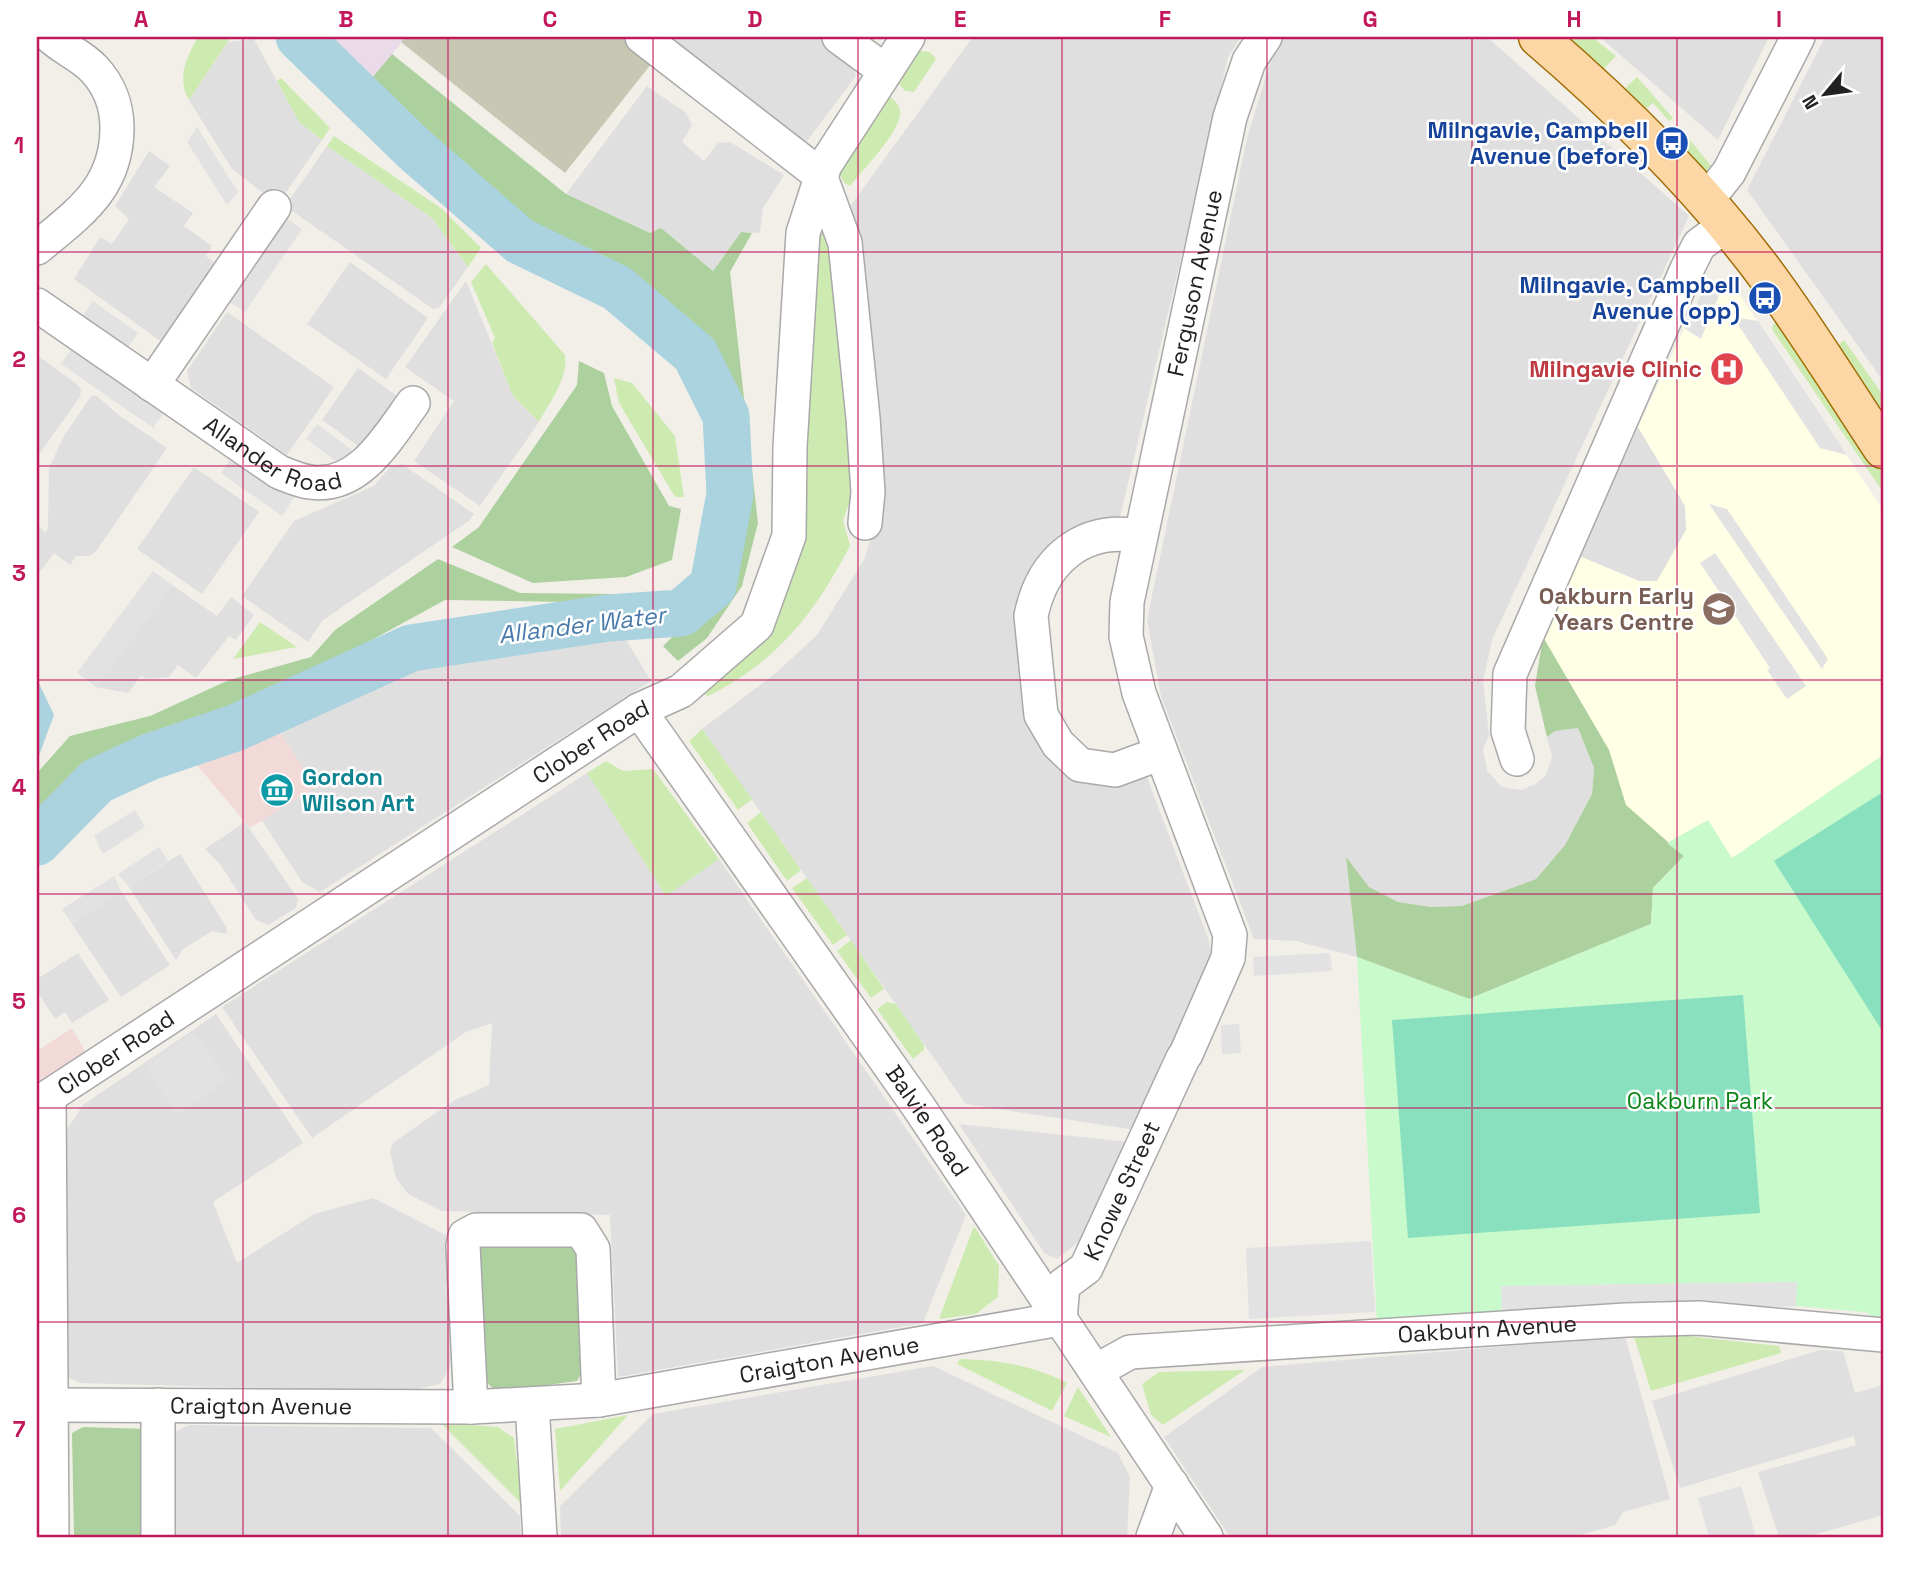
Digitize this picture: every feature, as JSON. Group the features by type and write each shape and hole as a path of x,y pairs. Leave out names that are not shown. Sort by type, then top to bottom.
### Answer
{"main road":[{"path":"1538,37 1622,113 1716,213 1770,280 1882,445"}],"street":[{"path":"642,37 821,175 845,243 867,479 864,523"},
{"path":"839,37 884,70"},
{"name":"Clober Road","path":"43,1100 639,710 681,691 757,625 789,536 797,286 803,233 821,175 884,70 908,37"},
{"name":"Ferguson Avenue","path":"1185,1056 1228,958 1230,935 1139,693 1126,636 1127,602 1230,117 1250,61 1265,37"},
{"path":"1517,759 1508,731 1510,674 1687,269 1716,213 1729,172 1798,37"},
{"path":"37,248 86,206 107,177 117,153 117,115 107,85 93,68 53,39"},
{"path":"152,385 274,208"},
{"name":"Allander Road","path":"37,305 279,472 309,482 325,483 341,479 360,467 377,451 413,403"},
{"path":"1139,536 1118,532 1070,547 1048,572 1034,601 1031,616 1041,715 1058,744 1080,765 1115,770 1161,753"},
{"name":"Balvie Road","path":"639,710 918,1106 1206,1537"},
{"name":"Knowe Street","path":"1060,1318 1063,1285 1086,1268 1185,1056"},
{"path":"43,1100 52,1537"},
{"path":"471,1407 463,1246 465,1236 476,1230 581,1230 593,1249 599,1400"},
{"name":"Craigton Avenue","path":"51,1405 471,1407 599,1400 1060,1318"},
{"name":"Oakburn Avenue","path":"1096,1371 1130,1352 1626,1320 1699,1318 1883,1335"},
{"path":"531,1404 540,1537"},
{"path":"158,1405 158,1537"},
{"path":"1153,1537 1172,1485"}],"shaded area":[{"path":"322,37 405,37 363,89"},
{"path":"405,37 627,37 655,59 565,173 401,42"},
{"path":"656,37 819,37 852,61 856,76 804,145"},
{"path":"973,37 1241,37 1228,57 1119,522 1047,553 1036,730 1145,772 1209,941 1211,958 1136,1130 966,1104 702,729 776,673 817,635 864,560 874,528 843,216"},
{"path":"1281,37 1487,37 1689,216 1492,640 1483,681 1489,735 1483,749 1487,771 1502,787 1521,790 1536,784 1546,775 1552,757 1547,737 1555,731 1578,728 1594,768 1592,794 1565,845 1536,879 1462,906 1431,907 1398,902 1369,887 1346,859 1357,957 1296,941 1254,939 1161,696 1147,620 1247,138 1276,43"},
{"path":"1600,37 1769,37 1718,140"},
{"path":"1825,37 1883,37 1883,381 1747,190"},
{"path":"254,39 299,122 322,140 278,204 232,169 189,100 228,42"},
{"path":"647,86 686,113 692,125 682,142 704,161 718,143 730,142 784,175 763,208 760,233 741,232 713,271 661,228 650,233 566,194"},
{"path":"197,127 238,192 227,205 187,142"},
{"path":"327,146 432,218 468,267 439,308 433,309 285,206"},
{"path":"149,151 170,166 154,187 193,213 184,226 212,246 206,256 216,264 163,343 74,279 100,237 112,244 129,219 115,206"},
{"path":"282,215 302,229 245,312 225,299"},
{"path":"350,262 428,318 386,379 307,324"},
{"name":"Oakburn Early Years Centre","path":"1720,279 1740,295 1883,510 1883,755 1732,859 1708,820 1667,843 1626,805 1609,750 1543,637 1579,556 1639,581 1657,581 1686,530 1685,506 1638,427 1705,285"},
{"path":"466,281 513,396 539,422 480,506 414,461 454,401 405,367"},
{"path":"1705,285 1720,293 1701,339 1685,329"},
{"path":"93,301 138,333 124,353 79,321"},
{"path":"227,312 334,387 287,455 191,388 187,371"},
{"path":"1733,317 1758,321 1847,455 1820,448"},
{"path":"75,344 167,408 153,428 61,364"},
{"path":"37,355 81,390 80,397 37,457"},
{"path":"358,368 397,396 361,448 322,420"},
{"path":"91,396 97,396 120,416 167,448 97,550 90,556 76,556 70,565 54,553 37,576 37,522 45,533 48,528 49,468 64,436"},
{"path":"317,424 352,450 341,465 306,439"},
{"path":"1638,427 1686,506 1686,530 1657,582 1639,581 1579,556"},
{"path":"234,454 295,496 282,516 221,473"},
{"path":"402,464 474,514 470,520 323,620 308,642 242,596 294,521 374,486 390,467"},
{"path":"194,467 259,512 202,594 137,549"},
{"path":"1709,504 1727,509 1828,659 1822,669"},
{"path":"1715,553 1806,686 1787,699 1767,670 1770,668 1700,563"},
{"path":"153,571 172,585 96,687 77,673"},
{"path":"172,585 217,616 231,597 254,615 236,640 229,636 196,678 178,665 169,677 146,679 141,676 128,693 96,687"},
{"path":"620,630 651,681 320,892 302,882 261,819 316,787 274,724 357,681 450,651"},
{"path":"274,724 316,787 250,828 196,764"},
{"path":"587,773 666,895 719,859 966,1215 923,1323 618,1377 610,1215 441,1211 408,1194 396,1178 390,1151 394,1142 455,1100 489,1085 492,1023 466,1032 312,1138 222,1007"},
{"path":"135,810 145,827 103,854 94,836"},
{"path":"245,822 298,899 296,908 268,925 256,920 220,864 205,849"},
{"path":"159,847 168,861 129,887 118,874"},
{"path":"180,854 227,928 226,934 212,931 183,949 176,960 129,887"},
{"path":"114,876 121,891 72,924 62,909"},
{"path":"121,891 170,965 121,997 72,924"},
{"path":"78,953 109,1000 72,1023 65,1012 55,1019 37,991 37,979"},
{"path":"1330,953 1332,971 1254,976 1253,957"},
{"path":"216,1014 303,1143 213,1202 237,1263 314,1214 373,1198 446,1235 451,1366 440,1384 403,1392 81,1383 68,1377 66,1131 83,1105"},
{"path":"1239,1024 1241,1053 1222,1054 1221,1025"},
{"path":"72,1028 85,1051 37,1083 37,1051"},
{"path":"195,1032 227,1080 178,1114 145,1067"},
{"path":"959,1124 1129,1142 1083,1238 1057,1259 1044,1253"},
{"path":"1371,1241 1375,1312 1249,1319 1246,1248"},
{"path":"1797,1282 1796,1306 1502,1317 1501,1286"},
{"path":"1625,1336 1670,1499 1623,1512 1615,1525 1574,1537 1230,1537 1164,1437 1262,1367"},
{"path":"1820,1350 1843,1351 1855,1393 1883,1385 1883,1515 1806,1537 1779,1537 1758,1472 1856,1445 1854,1436 1680,1488 1652,1401"},
{"path":"933,1366 1118,1453 1130,1477 1127,1537 561,1537 560,1506 653,1414"},
{"path":"189,1425 431,1428 520,1516 521,1537 174,1537 173,1433"},
{"path":"1741,1486 1756,1537 1709,1537 1698,1498"}],"green space":[{"path":"198,37 231,37 189,100 183,84 184,68"},
{"path":"1562,37 1592,37 1616,56 1601,72"},
{"path":"930,52 936,59 914,92 905,91 896,80 914,53"},
{"path":"392,54 566,194 650,233 661,228 713,271 741,232 752,233 730,272 758,523 742,586 707,638 678,661 663,646 720,590 739,497 729,387 688,323 621,279 538,233 363,89"},
{"path":"1637,77 1673,118 1669,121 1653,103 1639,115 1620,93"},
{"path":"281,78 330,128 322,140 299,122 277,81"},
{"path":"886,94 899,106 897,124 886,143 850,186 840,175 840,158"},
{"path":"1686,135 1716,172 1710,179 1672,148"},
{"path":"334,136 441,208 481,248 468,267 432,218 327,146"},
{"path":"827,203 836,329 855,488 843,520 850,546 808,614 792,633 755,667 708,696 702,693 778,615 798,561 812,241"},
{"path":"486,264 565,355 561,382 539,422 513,396 492,343 495,338 471,282"},
{"path":"1782,318 1883,471 1883,492 1773,331 1772,326"},
{"path":"1844,340 1883,395 1883,411 1869,406 1834,349"},
{"path":"579,361 604,373 612,406 669,506 681,509 672,560 626,577 533,583 452,547 479,527 577,385"},
{"path":"614,378 632,383 675,436 684,497 675,497 619,403"},
{"path":"438,559 520,593 616,594 629,603 445,600 264,699 121,758 59,800 37,831 37,773 70,736 150,716 229,680 311,657 335,630"},
{"path":"260,622 297,647 233,659"},
{"path":"1543,637 1609,750 1626,805 1684,856 1653,888 1651,924 1469,999 1357,957 1346,857 1369,887 1398,902 1431,907 1462,906 1536,879 1565,845 1592,794 1594,768 1578,728 1555,731 1547,737 1535,686"},
{"path":"702,729 752,799 738,810 689,741"},
{"name":"Oakburn Park","path":"1883,755 1883,1322 1865,1312 1796,1306 1796,1282 1502,1286 1502,1317 1377,1324 1357,957 1469,999 1651,924 1653,888 1684,856 1667,843 1708,820 1732,858"},
{"path":"606,761 623,771 653,769 719,859 666,896 587,773"},
{"path":"1883,792 1883,1032 1774,861"},
{"path":"761,812 801,870 787,881 747,823"},
{"path":"807,878 847,935 833,945 792,888"},
{"path":"851,940 884,989 871,998 837,951"},
{"path":"1743,995 1760,1213 1408,1238 1392,1020"},
{"path":"887,1002 896,1004 924,1045 924,1050 913,1059 877,1009"},
{"path":"974,1226 999,1266 998,1297 976,1314 939,1319"},
{"path":"577,1241 586,1366 577,1381 497,1392 486,1382 477,1246"},
{"path":"1632,1330 1779,1346 1781,1353 1651,1391"},
{"path":"960,1359 1015,1365 1067,1383 1052,1411 957,1364"},
{"path":"1245,1370 1163,1425 1151,1415 1142,1384 1159,1372"},
{"path":"1078,1387 1111,1437 1064,1416"},
{"path":"628,1415 560,1491 555,1429"},
{"path":"441,1423 498,1427 514,1438 522,1504"},
{"path":"83,1427 149,1429 149,1537 74,1537 72,1433"}],"water":[{"path":"37,679 54,715 37,761"}],"waterway":[{"name":"Allander Water","path":"37,842 97,781 149,757 235,728 411,648 608,618 681,613 713,586 730,494 726,416 695,354 617,288 520,241 413,148 299,37"}],"place":[{"name":"Milngavie, Campbell Avenue (before)","path":"1672,143"},
{"name":"Milngavie, Campbell Avenue (opp)","path":"1765,298"},
{"name":"Milngavie Clinic","path":"1727,369"},
{"name":"Oakburn Early Years Centre","path":"1719,609"},
{"name":"Gordon Wilson Art","path":"277,790"}]}
